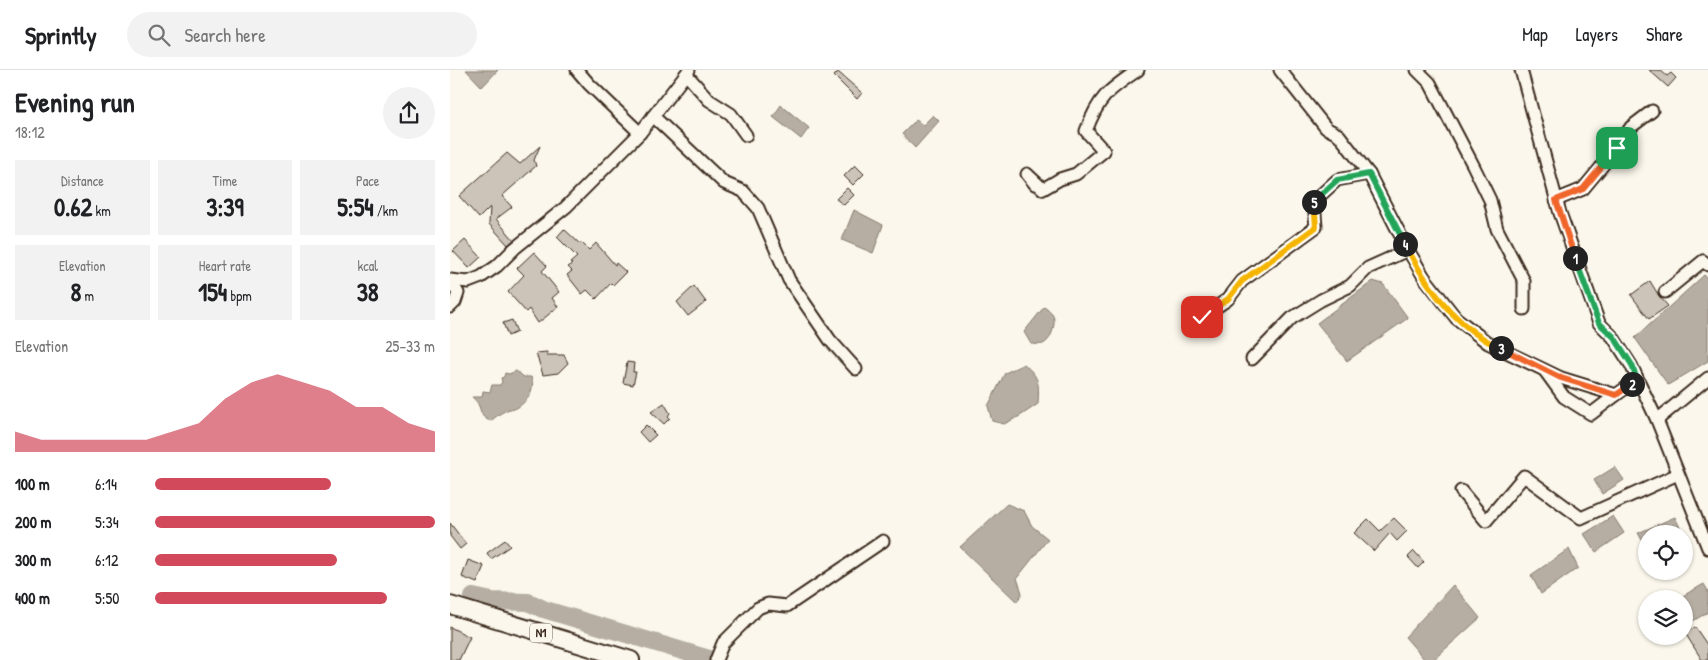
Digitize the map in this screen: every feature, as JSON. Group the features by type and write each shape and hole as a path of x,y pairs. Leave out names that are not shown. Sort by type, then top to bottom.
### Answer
{"highway":[{"name":"N1","path":"450,606 631,660"}],"street":[{"path":"577,70 588,84 640,133"},
{"path":"1035,184 1027,174 1043,189 1060,179 1076,174 1104,151 1086,131 1102,98 1138,70"},
{"path":"1280,70 1326,128 1339,136 1369,174 1424,277 1456,318 1488,343 1561,378 1616,395"},
{"path":"1417,70 1430,84 1474,165 1490,200 1497,228 1524,281 1524,309"},
{"path":"1521,70 1556,200 1599,323 1614,337 1632,365 1637,380 1657,420 1708,548"},
{"path":"450,280 468,282 481,277 497,266 515,248 566,207 640,133 687,72 709,100 731,114 746,135"},
{"path":"1556,200 1583,189 1617,148 1631,127 1652,110"},
{"path":"654,116 724,183 743,192 758,208 789,280 830,340 856,370"},
{"path":"1202,317 1228,299 1242,281 1316,227 1314,201 1337,180 1369,174"},
{"path":"1252,358 1292,318 1321,300 1350,286 1368,268 1408,250"},
{"path":"1665,292 1703,261 1708,265"},
{"path":"450,280 458,293 455,302 450,307"},
{"path":"1544,369 1564,396 1591,414 1637,380"},
{"path":"1657,420 1708,378"},
{"path":"1460,490 1486,521 1524,476 1581,518 1678,474"},
{"path":"718,657 723,643 758,608 768,604 787,606 883,541"}],"shaded area":[{"path":"466,70 498,70 482,87"},
{"path":"781,105 809,128 801,139 773,117"},
{"path":"933,115 939,121 915,148 902,134 916,120 923,125"},
{"path":"854,210 883,225 873,253 842,240"},
{"path":"1704,275 1708,278 1708,361 1668,385 1635,338"},
{"path":"1373,281 1383,284 1408,318 1347,361 1317,323"},
{"path":"1044,307 1053,317 1052,333 1043,344 1031,344 1024,332"},
{"path":"1024,364 1036,377 1038,404 1004,424 992,421 988,406 1005,373"},
{"path":"516,371 524,377 531,377 532,390 528,398 517,408 498,415 491,421 485,418 478,403 472,397 482,397 483,391 490,392 492,385 500,385 502,382 501,378 504,377 505,373 509,374"},
{"path":"1615,467 1624,480 1602,494 1594,480"},
{"path":"1007,504 1024,511 1032,526 1048,539 1017,578 1022,593 1017,602 960,547"},
{"path":"1613,516 1624,533 1596,552 1584,534"},
{"path":"1675,517 1679,525 1656,525"},
{"path":"1569,549 1578,568 1541,594 1531,575"},
{"path":"1704,584 1708,591 1708,612 1693,621 1693,590"},
{"path":"1453,585 1480,618 1433,660 1425,660 1405,637"}],"building":[{"path":"1649,70 1660,70 1667,76 1671,73 1676,78 1668,87"},
{"path":"838,72 862,93 857,99 834,76"},
{"path":"540,146 534,160 536,166 502,196 512,207 496,219 514,240 508,245 489,224 490,207 479,218 459,196 507,153 520,164"},
{"path":"855,165 864,174 853,185 844,176"},
{"path":"847,188 854,195 844,205 836,199"},
{"path":"564,229 589,250 596,243 615,265 616,263 626,272 613,285 611,283 596,299 587,290 582,294 567,275 572,271 568,267 572,264 570,263 577,257 557,237"},
{"path":"465,240 481,257 469,268 453,251"},
{"path":"534,252 547,266 542,271 559,292 552,298 558,307 538,323 529,309 526,312 508,292 524,275 517,268"},
{"path":"1650,281 1668,306 1649,319 1631,295"},
{"path":"694,286 706,302 688,316 677,302"},
{"path":"512,320 517,332 508,336 503,323"},
{"path":"547,352 547,355 564,355 568,363 558,373 543,375 536,353"},
{"path":"627,362 634,363 633,372 636,372 633,385 623,383"},
{"path":"664,403 670,413 668,416 670,418 664,424 651,412"},
{"path":"646,425 656,435 648,442 639,432"},
{"path":"1394,518 1407,531 1397,541 1390,533 1374,551 1354,533 1368,519 1380,531"},
{"path":"450,523 466,544 460,549 450,536"},
{"path":"505,540 510,546 491,559 487,553"},
{"path":"1414,551 1424,562 1418,568 1408,557"},
{"path":"468,560 484,566 477,583 462,577"},
{"path":"450,627 470,637 459,660 450,660"},
{"path":"1695,627 1708,646 1708,660 1702,660 1693,645 1693,628"}],"waterway":[{"path":"473,597 492,601 528,602 543,609 713,660"}],"route":[{"path":"1202,317 1228,299 1242,281 1316,227 1314,201 1337,180 1369,174 1424,277 1456,318 1488,343 1561,378 1616,395 1637,380 1632,365 1614,337 1599,323 1585,288 1556,200 1583,189 1617,148"}]}
